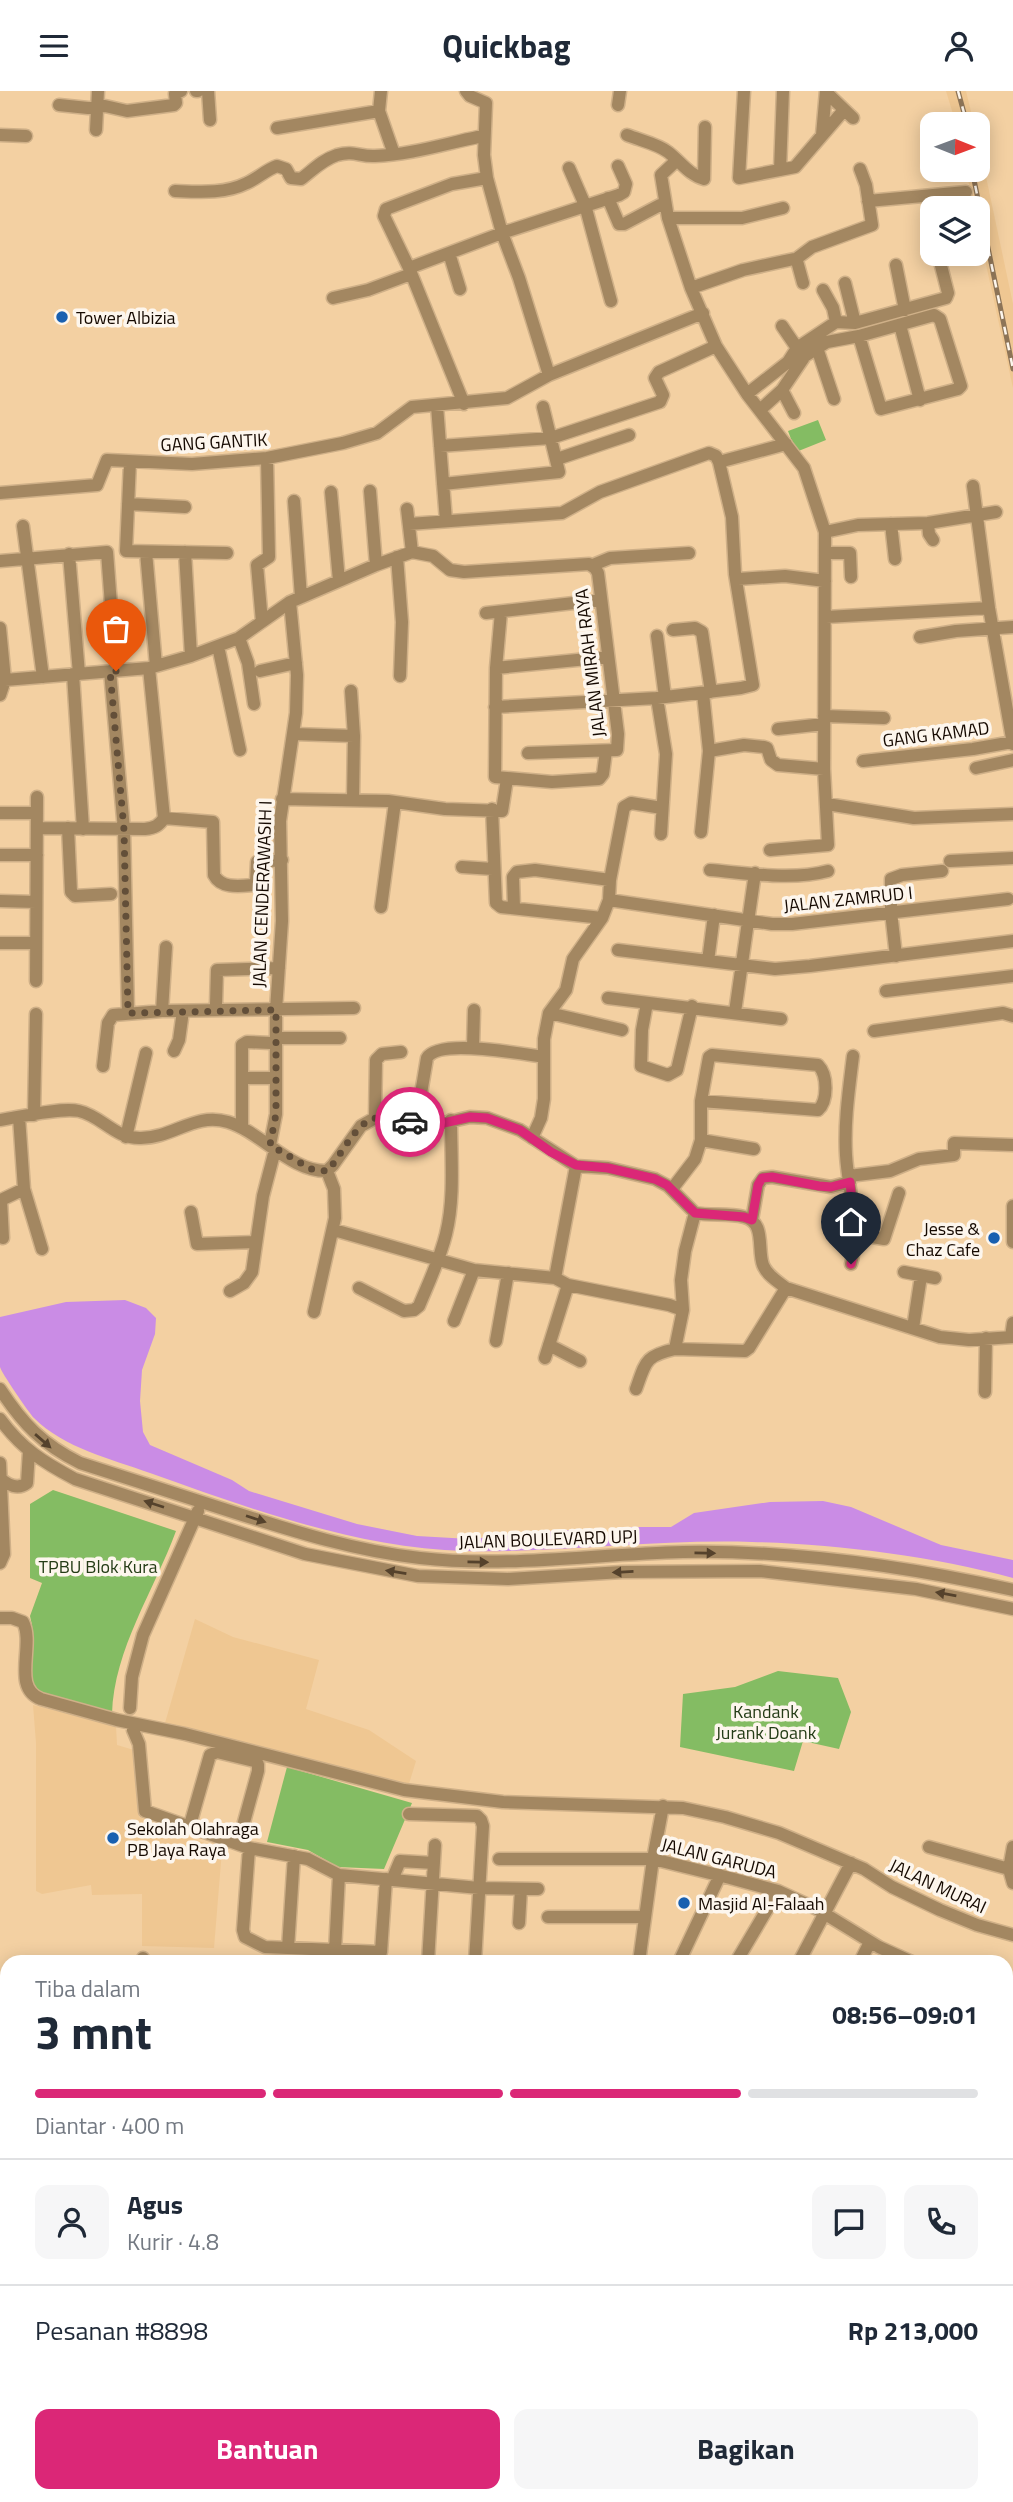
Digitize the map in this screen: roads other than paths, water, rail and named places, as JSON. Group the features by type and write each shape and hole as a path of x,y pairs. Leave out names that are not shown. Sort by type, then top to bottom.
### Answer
{"street":[{"path":"96,130 98,91"},
{"path":"59,105 127,111 174,106 175,94 181,91"},
{"path":"208,91 210,120"},
{"path":"380,91 379,111 394,154"},
{"path":"466,91 470,96 486,103 484,155 487,178 502,233 549,375"},
{"path":"618,105 620,91"},
{"path":"744,91 739,178 799,164 822,135 848,114 826,91"},
{"path":"780,170 783,91"},
{"path":"822,135 826,91"},
{"path":"277,128 379,111"},
{"path":"627,135 666,150 676,161 704,179 705,127"},
{"path":"0,135 26,136"},
{"path":"175,191 230,190 277,166 286,169 291,178 301,179 314,166 334,156 348,153 372,157 478,137"},
{"path":"676,161 661,175 668,218 691,288 716,346 747,394 804,468 825,532 824,769 828,845 769,851"},
{"path":"333,298 368,290 449,253 619,195 625,188 618,166"},
{"path":"569,169 585,205 611,301"},
{"path":"691,288 743,270 796,259 811,247 872,225 866,185 860,169"},
{"path":"464,404 410,271 385,219 386,209 452,184 487,178"},
{"path":"868,201 966,192"},
{"path":"608,198 619,224 625,224 660,205"},
{"path":"668,218 742,218 783,208"},
{"path":"449,253 460,289"},
{"path":"796,259 803,283"},
{"path":"896,265 905,310"},
{"path":"760,410 782,390 805,356 817,348 905,310 947,296 940,266"},
{"path":"836,322 857,330 939,317 961,386 920,400 881,409 857,330 845,283"},
{"path":"823,290 833,308 836,322"},
{"name":"GANG GANTIK","path":"0,493 97,485 105,460 192,464 267,458 343,443 377,433 412,407 498,401 549,375 703,313"},
{"path":"747,394 788,362 797,348 836,322"},
{"path":"900,324 920,400"},
{"path":"782,325 797,348"},
{"path":"440,446 551,438 660,402 663,395 655,378 659,372 716,346"},
{"path":"817,348 834,399"},
{"path":"782,390 794,413"},
{"path":"438,406 446,521"},
{"path":"443,484 557,473 560,469 543,407"},
{"path":"557,459 629,435"},
{"path":"719,462 786,444"},
{"path":"409,524 562,513 600,492 709,453 716,456 719,462 732,517 735,574 754,683 741,688 661,697 495,707"},
{"path":"262,622 257,565 268,557 267,458"},
{"path":"130,461 126,551 227,553"},
{"path":"974,486 989,608 1013,743"},
{"path":"370,491 376,565"},
{"path":"331,492 339,581"},
{"name":"JALAN CENDERAWASIH I","path":"230,1291 249,1278 273,1148 276,1114 274,1041 282,928 280,821 294,734 296,663 293,502"},
{"path":"128,504 185,507"},
{"path":"407,509 412,552"},
{"path":"825,532 858,524 928,523 996,512"},
{"path":"928,523 929,534 933,540"},
{"path":"891,524 895,559"},
{"path":"23,526 43,677"},
{"path":"0,561 107,552 124,830 128,1013"},
{"path":"145,552 163,820"},
{"path":"185,552 191,656"},
{"path":"5,680 152,667 191,656 239,638 295,600 412,552 433,556 450,571 464,572 585,562 595,569 610,558 689,553"},
{"path":"825,554 850,553 851,577"},
{"path":"69,554 83,829"},
{"path":"397,557 402,622 400,676"},
{"name":"JALAN MIRAH RAYA","path":"595,569 618,734 612,750"},
{"path":"738,579 785,576 825,581"},
{"path":"486,614 600,600"},
{"path":"826,617 989,608"},
{"path":"500,612 495,707 495,774 498,779 552,782 601,778 612,750 528,753"},
{"path":"920,636 1013,627"},
{"path":"0,628 5,680 0,695"},
{"path":"673,631 695,628 702,632 709,751 701,832"},
{"path":"657,636 666,754 661,834"},
{"path":"239,638 248,663 254,704"},
{"path":"218,646 240,750"},
{"path":"496,667 608,657"},
{"path":"260,671 296,663"},
{"path":"1013,673 1010,678 1013,704"},
{"path":"351,691 354,736 353,800"},
{"path":"778,729 824,720 884,718"},
{"path":"294,734 354,736"},
{"name":"GANG KAMAD","path":"863,761 1013,743"},
{"path":"709,751 744,745 767,748 771,759 778,765 824,769"},
{"path":"976,768 1013,760"},
{"path":"282,799 395,802 445,809 504,810 508,779"},
{"path":"36,981 37,797"},
{"path":"381,907 395,802"},
{"path":"533,1138 541,1118 544,1099 544,1039 549,1013 566,990 577,952 602,918 609,900 610,880 624,807 631,803 662,809"},
{"path":"827,804 914,818 1013,814"},
{"path":"492,810 495,903 501,907 602,918"},
{"path":"0,813 37,814"},
{"path":"37,828 124,830 155,827 163,820 213,822 214,875 218,882 223,884 252,885 256,882 256,863 282,860"},
{"path":"68,828 71,892 75,896 111,894"},
{"path":"0,855 37,855"},
{"path":"950,861 1013,858"},
{"path":"462,867 493,869"},
{"path":"514,908 513,877 517,872 535,870 610,880"},
{"path":"710,870 781,875 814,874 828,870"},
{"path":"896,955 889,883 893,877 942,871"},
{"path":"735,1012 755,873"},
{"name":"JALAN ZAMRUD I","path":"609,900 772,924 792,924 1008,899"},
{"path":"0,901 36,902"},
{"path":"708,961 714,915"},
{"path":"618,950 775,969 810,967 1013,941"},
{"path":"0,943 36,943"},
{"path":"162,1011 166,947"},
{"path":"216,1005 217,970 279,968"},
{"path":"886,991 1013,976"},
{"path":"608,998 692,1006 781,1019"},
{"path":"647,1003 642,1030 641,1066 668,1075 677,1070 692,1006"},
{"path":"103,1066 110,1019 113,1015 162,1011 354,1009"},
{"path":"473,1048 474,1010"},
{"path":"174,1051 179,1040 183,1011"},
{"path":"549,1013 622,1030"},
{"path":"874,1031 1003,1013 1013,1016"},
{"path":"34,1115 36,1014"},
{"path":"242,1128 243,1044 340,1038"},
{"path":"416,1123 426,1058 436,1051 473,1048 544,1057"},
{"path":"375,1118 376,1060 384,1053 401,1052"},
{"path":"126,1137 146,1053"},
{"path":"672,1189 695,1159 702,1140 701,1101 709,1057 712,1055 818,1065 825,1073 824,1102 818,1110 701,1101"},
{"path":"851,1264 856,1249 846,1137 853,1056"},
{"path":"242,1078 271,1079"},
{"path":"0,1120 67,1110 81,1111 126,1137 151,1138 193,1122 214,1118 242,1128 311,1169 327,1171"},
{"path":"19,1117 24,1189 43,1249"},
{"path":"327,1171 361,1125 375,1118 435,1125 470,1117 487,1118 520,1130 576,1165 608,1168 655,1179 672,1189 695,1213 752,1220 758,1228 765,1269 786,1288 940,1337 969,1340 1012,1337 1013,1323"},
{"path":"359,1288 409,1311 419,1306 447,1232 451,1120"},
{"path":"702,1140 754,1149"},
{"path":"752,1220 758,1185 762,1178 772,1177 831,1187 850,1179 890,1171 919,1159 954,1155 954,1143 1013,1145"},
{"path":"555,1278 576,1165"},
{"path":"314,1312 334,1230 335,1197 327,1171"},
{"path":"3,1238 1,1200 24,1189"},
{"path":"855,1234 884,1239 899,1193"},
{"path":"1013,1206 1013,1242"},
{"path":"191,1212 197,1244 256,1243"},
{"path":"676,1349 683,1310 681,1280 695,1213"},
{"path":"334,1230 474,1269 555,1278 568,1285 683,1310"},
{"path":"454,1321 474,1269"},
{"path":"904,1272 935,1278"},
{"path":"496,1341 508,1273"},
{"path":"913,1328 921,1276"},
{"path":"568,1285 547,1352 580,1361"},
{"path":"636,1389 646,1361 654,1354 676,1349 745,1351 786,1288"},
{"path":"985,1392 986,1338"},
{"name":"JALAN BOULEVARD UPJ","path":"0,1389 32,1431 53,1449 80,1463 310,1537 364,1550 477,1562 686,1552 759,1554 914,1570 1013,1590"},
{"name":"JALAN BOULEVARD UPJ","path":"0,1419 16,1441 42,1462 75,1479 305,1554 418,1576 508,1579 622,1571 760,1571 916,1589 1013,1609"},
{"path":"1,1479 12,1486 27,1483 29,1451"},
{"path":"0,1463 4,1554 0,1563"},
{"path":"130,1708 132,1677 143,1635 201,1502"},
{"name":"JALAN MURAI","path":"0,1618 23,1622 27,1638 27,1688 41,1699 404,1790 503,1802 683,1808 779,1833 851,1863 940,1910 977,1925 1012,1931"},
{"path":"133,1730 139,1744 145,1811 244,1846 308,1859 339,1875 480,1888 538,1889"},
{"path":"190,1825 210,1755 217,1752 258,1764 244,1846 243,1930 245,1937 265,1947 381,1952 389,1879 400,1861 434,1863"},
{"path":"640,1955 663,1806"},
{"path":"409,1814 477,1816 481,1820 483,1826 475,1955"},
{"path":"428,1955 435,1845"},
{"path":"929,1847 1009,1869"},
{"path":"1013,1847 1009,1869 1013,1883"},
{"path":"288,1948 294,1856"},
{"name":"JALAN GARUDA","path":"499,1859 653,1859 720,1875 778,1891 824,1913 870,1942 897,1955"},
{"path":"803,1955 851,1863"},
{"path":"335,1951 339,1875"},
{"path":"682,1955 720,1875"},
{"path":"519,1923 521,1889"},
{"path":"740,1955 778,1891"},
{"path":"548,1917 645,1917"},
{"path":"864,1955 870,1942"}],"railway":[{"path":"958,91 964,112"},
{"path":"974,182 1013,369"}],"place":[{"name":"Tower Albizia","path":"62,317"},
{"name":"Jesse & Chaz Cafe","path":"994,1238"},
{"name":"Sekolah Olahraga PB Jaya Raya","path":"113,1838"},
{"name":"Masjid Al-Falaah","path":"684,1903"}],"park label":[{"name":"TPBU Blok Kura","path":"98,1566"},
{"name":"Kandank Jurank Doank","path":"766,1722"}]}
